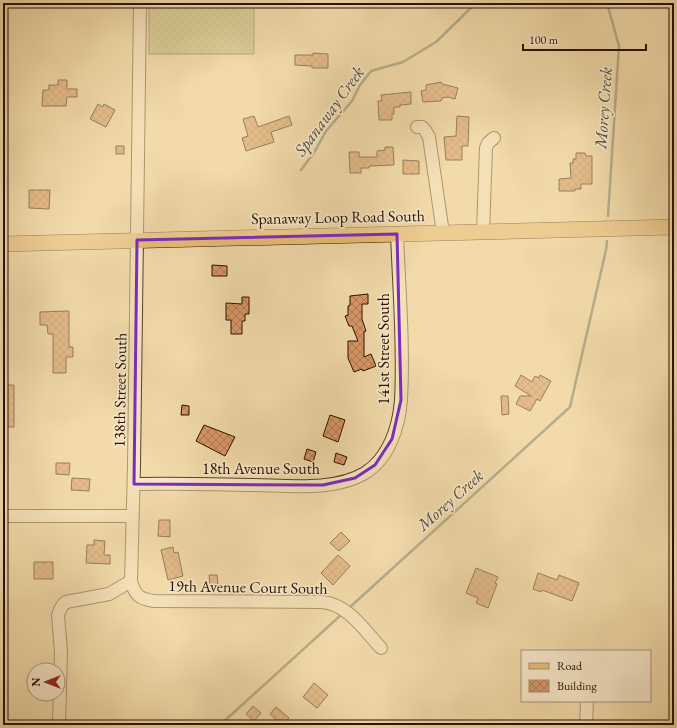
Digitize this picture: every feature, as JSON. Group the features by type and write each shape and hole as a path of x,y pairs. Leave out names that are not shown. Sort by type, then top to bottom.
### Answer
{"main road":[{"name":"Spanaway Loop Road South","path":"3,244 674,227"}],"street":[{"name":"138th Street South","path":"131,581 134,484 140,3"},
{"path":"417,127 422,127 426,130 429,137 443,233"},
{"path":"483,232 486,148 488,143 494,138"},
{"name":"141st Street South","path":"380,460 392,439 397,425 401,400 398,234"},
{"name":"18th Avenue South","path":"134,484 323,485 355,478 370,469 380,460"},
{"path":"3,516 132,516"},
{"path":"59,725 61,652 58,615 60,610 66,602 109,594 131,581"},
{"name":"19th Avenue Court South","path":"131,581 133,590 137,595 146,600 322,602 333,604 344,610 381,648"},
{"path":"586,725 587,702"}],"highlighted area":[{"path":"397,234 401,400 392,439 375,465 355,478 323,485 134,484 137,240"}],"shaded area":[{"path":"149,3 254,3 254,54 149,54"}],"building":[{"path":"313,53 328,54 328,68 312,68 312,66 295,65 295,55 313,55"},
{"path":"58,80 67,80 67,89 77,89 77,97 67,97 66,106 42,106 43,90 49,90 49,85 58,85"},
{"path":"441,82 442,84 458,88 455,99 448,97 442,98 441,101 423,102 421,91 426,90 426,85"},
{"path":"411,92 411,104 394,107 392,120 379,120 378,101 382,101 381,95"},
{"path":"98,104 103,107 104,104 115,110 106,127 90,119"},
{"path":"254,116 258,127 289,116 292,125 271,132 274,142 246,151 242,138 248,136 243,119"},
{"path":"457,116 469,117 468,146 462,146 462,160 446,160 444,137 456,136"},
{"path":"116,146 124,146 124,154 116,154"},
{"path":"385,147 393,147 394,165 369,166 369,168 361,168 361,173 350,173 349,152 359,152 359,157 377,157 377,151 385,150"},
{"path":"576,153 585,153 586,156 592,156 592,184 581,184 581,189 575,189 575,191 559,191 559,179 571,178 570,163 573,163 573,159 576,159"},
{"path":"403,160 419,161 419,174 403,174"},
{"path":"29,190 50,190 49,209 29,208"},
{"path":"212,265 227,266 227,276 212,276"},
{"path":"368,294 368,304 362,304 362,319 366,331 364,332 364,357 371,354 376,366 363,371 362,369 354,372 348,358 348,341 358,341 352,326 349,326 345,316 348,315 350,296"},
{"path":"242,297 249,297 249,314 245,314 245,321 242,321 242,334 231,334 231,320 226,320 226,303 242,304"},
{"path":"69,311 69,347 73,347 73,357 66,357 66,373 53,373 53,334 48,334 47,325 40,325 40,312"},
{"path":"521,375 532,382 535,376 539,378 540,375 551,381 540,401 537,399 530,411 516,404 520,396 531,396 515,386"},
{"path":"3,385 14,385 14,427 3,427"},
{"path":"501,396 508,396 509,414 502,415"},
{"path":"182,405 189,406 189,415 181,415"},
{"path":"330,415 345,420 338,442 323,436"},
{"path":"204,425 235,437 225,456 196,441"},
{"path":"307,449 316,452 313,462 304,459"},
{"path":"336,453 347,457 344,465 334,462"},
{"path":"56,463 70,463 69,475 56,474"},
{"path":"72,478 90,479 89,491 71,490"},
{"path":"159,520 170,520 170,537 158,536"},
{"path":"341,532 350,541 339,551 330,543"},
{"path":"94,540 105,541 104,555 110,555 110,564 86,563 87,545 94,545"},
{"path":"173,547 174,553 178,552 183,576 168,580 161,550"},
{"path":"338,555 350,566 333,585 321,573"},
{"path":"34,562 53,562 53,579 34,579"},
{"path":"476,568 498,577 488,608 476,603 478,598 466,593"},
{"path":"538,573 557,580 559,575 579,583 572,601 542,590 541,592 533,589"},
{"path":"209,575 217,575 218,585 210,585"},
{"path":"314,683 328,695 317,708 303,697"},
{"path":"253,706 261,713 254,721 246,714"},
{"path":"276,707 289,718 282,725 270,714"}],"waterway":[{"name":"Spanaway Creek","path":"301,170 315,151 326,131 352,101 360,85 371,71 403,62 436,42 476,3"},
{"name":"Morey Creek","path":"607,3 619,46 608,216"},
{"name":"Morey Creek","path":"349,608 570,407 607,241"},
{"name":"Morey Creek","path":"220,725 342,614"}]}
